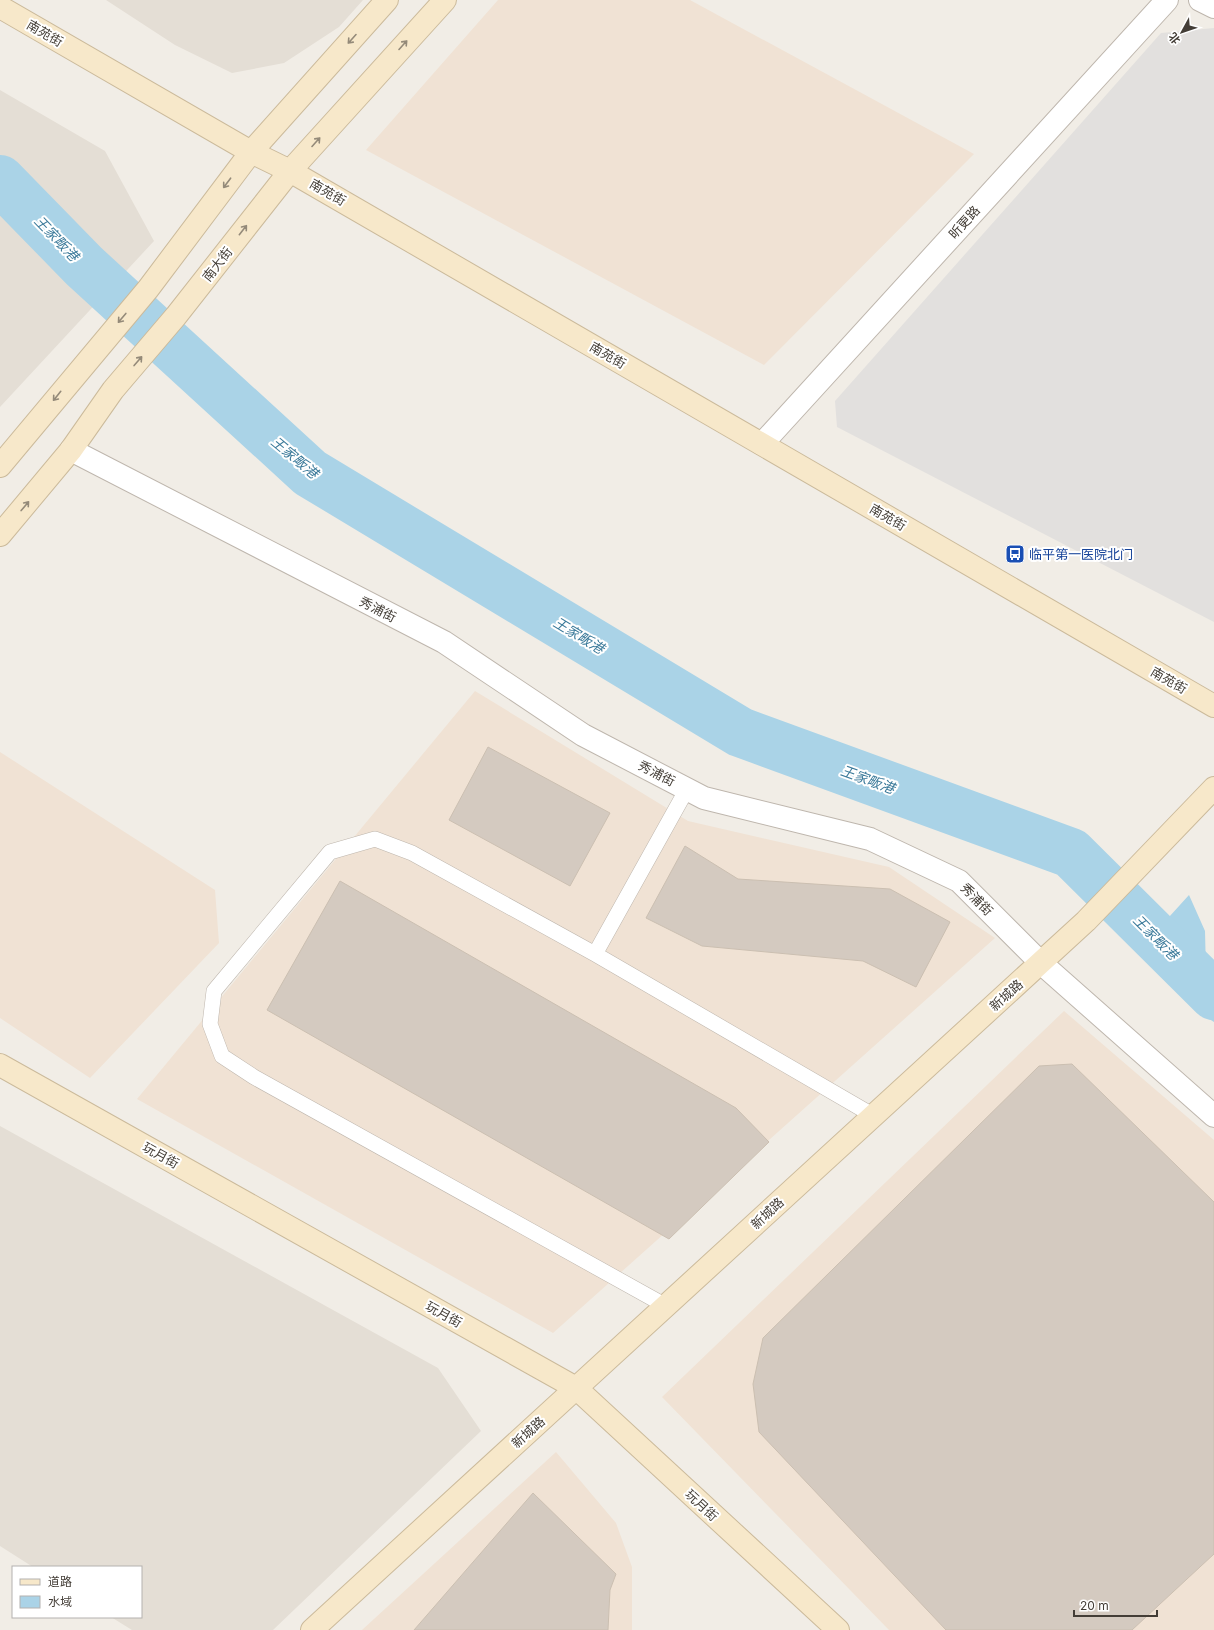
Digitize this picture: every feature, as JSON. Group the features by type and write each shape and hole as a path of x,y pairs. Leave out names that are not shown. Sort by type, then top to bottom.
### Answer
{"main road":[{"path":"0,466 148,288 250,152 387,0"},
{"name":"南大街","path":"0,536 71,450 113,390 176,316 290,171 445,0"},
{"name":"南苑街","path":"0,7 250,152 290,171 1214,706"},
{"name":"新城路","path":"312,1630 1086,921 1214,788"},
{"name":"玩月街","path":"0,1065 576,1388 838,1630"}],"street":[{"name":"昕更路","path":"762,444 1167,0"},
{"path":"1200,0 1214,7"},
{"name":"秀浦街","path":"71,450 444,642 583,735 704,798 870,839 959,881 1041,963 1214,1116"}],"lane":[{"path":"595,954 687,789"},
{"path":"666,1306 254,1077 222,1056 210,1024 214,991 330,852 375,839 412,853 595,954 874,1116"}],"shaded area":[{"path":"106,0 363,0 339,27 284,63 232,73 175,45"},
{"path":"498,0 690,0 974,154 764,365 366,150"},
{"path":"1214,28 1214,622 837,427 835,401 1161,33"},
{"path":"0,90 105,151 154,241 0,407"},
{"path":"475,691 688,821 889,867 995,938 553,1333 137,1099"},
{"path":"0,752 215,890 219,943 90,1078 0,1018"},
{"path":"1064,1011 1214,1140 1214,1630 889,1630 662,1397"},
{"path":"0,1126 438,1368 481,1431 273,1630 132,1630 113,1618 142,1618 142,1566 31,1566 0,1546"},
{"path":"556,1452 616,1523 632,1567 632,1630 362,1630"}],"water":[{"path":"1189,895 1205,931 1206,972 1214,976 1214,1022 1206,1017 1140,949"}],"building":[{"path":"488,747 610,813 570,886 449,820"},
{"path":"685,846 738,879 890,889 950,922 916,987 863,961 702,946 646,918"},
{"path":"340,881 736,1108 769,1142 669,1239 267,1010"},
{"path":"1072,1064 1214,1202 1214,1554 1132,1630 946,1630 759,1432 753,1384 763,1338 1039,1066"},
{"path":"533,1493 616,1574 610,1590 608,1630 414,1630"}],"waterway":[{"name":"王家畈港","path":"0,180 84,266 310,473 740,732 1071,853 1214,995"}],"place":[{"name":"临平第一医院北门","path":"1015,554"}]}
